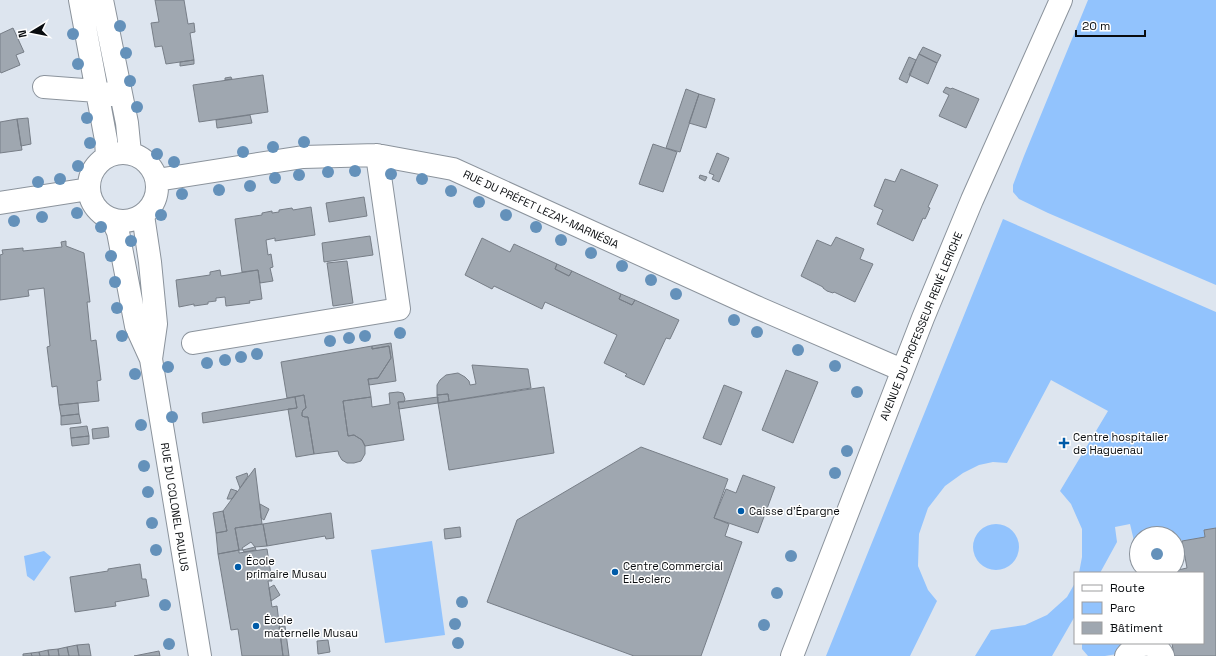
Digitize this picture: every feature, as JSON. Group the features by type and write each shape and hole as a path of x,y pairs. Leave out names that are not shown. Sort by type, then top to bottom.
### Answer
{"street":[{"path":"80,0 106,140 107,156"},
{"path":"102,0 122,98 130,153"},
{"name":"AVENUE DU PROFESSEUR RENÉ LERICHE","path":"792,656 902,370 972,200 1061,0"},
{"path":"44,87 97,92 122,98"},
{"path":"114,153 130,153 140,156 148,162 154,170 158,190 151,208 143,215 133,220 122,221 112,219 103,214 91,199 89,189 92,174 100,161 114,153"},
{"path":"193,343 399,309 377,155"},
{"name":"RUE DU PRÉFET LEZAY-MARNÉSIA","path":"157,180 303,157 377,155 453,169 754,306 902,370"},
{"path":"0,203 89,189"},
{"name":"RUE DU COLONEL PAULUS","path":"143,215 150,262 156,324 151,359"},
{"name":"RUE DU COLONEL PAULUS","path":"112,219 118,232 136,326 151,359 200,656"},
{"path":"1126,656 1131,650 1146,644 1154,647 1161,652 1163,656"}],"green space":[{"path":"1088,0 1216,0 1216,285 1048,213 1019,199 1013,192 1013,185 1024,156"},
{"name":"Centre hospitalier de Haguenau","path":"1003,219 1216,312 1216,528 1204,530 1205,537 1186,541 1179,540 1166,529 1155,528 1147,531 1134,541 1130,524 1115,527 1117,542 1101,572 1079,572 1082,557 1082,529 1071,504 1060,491 1108,411 1051,380 1007,463 993,462 979,465 963,473 945,486 928,508 919,534 918,566 928,590 937,601 910,656 826,656"},
{"path":"991,524 1001,524 1009,528 1015,534 1019,542 1019,552 1015,560 1009,566 1001,570 991,570 983,566 977,560 973,552 973,542 977,534 983,528"},
{"path":"432,541 445,635 385,643 371,550"},
{"path":"44,551 51,557 34,581 27,576 24,556"},
{"path":"1074,585 1074,618 1052,656 975,656 991,630 1025,625 1047,615 1067,597"},
{"path":"1082,644 1125,644 1117,654 1105,656 1088,656 1082,649"}],"building":[{"path":"155,0 184,0 188,24 194,23 195,32 190,33 194,60 166,64 162,46 155,47 151,23 159,22"},
{"path":"13,28 24,52 16,55 20,65 1,73 0,34"},
{"path":"923,47 941,55 937,63 919,54"},
{"path":"919,54 937,63 928,84 909,75"},
{"path":"909,57 916,60 907,83 899,79"},
{"path":"194,60 194,64 180,66 180,62"},
{"path":"263,75 268,112 199,122 193,85"},
{"path":"231,77 232,79 225,80 225,78"},
{"path":"946,87 979,99 966,128 939,116 949,95 943,92"},
{"path":"686,89 699,94 680,152 666,148"},
{"path":"699,94 715,99 706,128 689,123"},
{"path":"250,115 252,123 217,128 216,120"},
{"path":"28,118 31,144 21,146 17,119"},
{"path":"17,119 22,150 0,153 0,122"},
{"path":"653,144 677,152 663,192 639,184"},
{"path":"717,153 729,158 719,182 712,179 714,175 709,173"},
{"path":"901,169 938,185 928,207 930,208 927,215 925,219 923,218 913,241 877,224 883,210 874,206 885,179 895,182"},
{"path":"700,175 707,177 705,181 699,178"},
{"path":"364,197 367,216 329,222 326,203"},
{"path":"311,207 315,235 275,241 275,238 266,240 268,255 271,254 273,267 270,268 273,281 260,283 258,270 242,272 235,219 262,215 262,213 272,211 272,213 279,212 279,210 292,208 293,210"},
{"path":"370,236 373,255 324,262 322,243"},
{"path":"836,237 864,249 860,259 873,264 855,302 834,292 827,291 823,287 801,276 817,240 831,246"},
{"path":"482,238 510,252 514,244 557,264 555,269 569,276 572,271 621,294 619,299 632,305 635,300 679,320 670,339 666,338 644,385 625,376 627,374 604,363 617,335 545,302 542,309 494,286 492,289 465,275"},
{"path":"66,241 66,246 84,253 90,302 87,302 91,341 96,340 101,380 97,381 99,401 59,405 57,386 52,387 47,347 50,346 44,288 28,290 29,296 0,300 0,255 3,254 2,250 23,248 23,251 62,247 61,242"},
{"path":"347,261 353,303 333,306 327,263"},
{"path":"557,264 572,271 569,276 555,269"},
{"path":"220,270 221,276 258,270 262,299 249,301 250,303 226,306 225,297 216,298 216,301 208,302 208,304 194,306 194,304 179,307 176,280 210,275 210,272"},
{"path":"621,294 635,300 632,305 619,299"},
{"path":"391,343 396,381 369,385 368,379 378,378 391,358 389,346 372,349 372,346"},
{"path":"372,346 372,349 389,346 391,358 378,378 368,379 371,397 343,401 348,436 354,435 362,440 365,446 365,454 361,461 347,463 342,460 338,451 314,454 308,417 302,416 303,410 306,408 304,395 287,398 281,362"},
{"path":"472,365 528,369 531,388 449,401 448,394 437,395 437,385 446,375 458,373 469,381 470,385 476,384"},
{"path":"786,370 818,382 793,443 762,430"},
{"path":"724,385 742,392 721,445 703,438"},
{"path":"544,387 554,453 449,470 438,403"},
{"path":"389,393 403,393 405,399 404,402 398,402 404,440 365,446 362,440 354,435 348,436 343,401 371,397 372,407 390,404"},
{"path":"448,394 449,401 438,403 437,395"},
{"path":"304,395 306,408 303,410 302,416 308,417 314,454 296,457 288,409 297,408 295,397"},
{"path":"295,397 297,408 203,423 202,413"},
{"path":"438,397 438,403 399,409 398,402"},
{"path":"78,403 79,414 61,416 59,405"},
{"path":"79,414 81,423 61,425 61,416"},
{"path":"87,426 89,436 71,438 70,428"},
{"path":"108,427 109,437 93,439 92,429"},
{"path":"89,436 89,444 72,446 71,438"},
{"name":"Centre Commercial E.Leclerc","path":"641,447 728,479 714,518 729,524 725,536 742,542 701,656 634,656 487,602 517,520"},
{"path":"255,468 262,524 235,528 239,550 218,554 216,533 227,531 223,511"},
{"path":"247,473 248,476 240,488 236,477"},
{"name":"Caisse d'Épargne","path":"743,475 775,487 758,533 714,518 726,489 736,493"},
{"path":"231,489 237,491 232,499 227,499"},
{"path":"260,504 269,509 264,520 261,518"},
{"path":"223,511 227,531 216,533 213,513"},
{"path":"331,513 334,538 326,539 325,536 267,546 263,524"},
{"path":"263,524 267,546 255,547 251,542 242,548 243,550 239,550 235,528"},
{"path":"460,527 461,537 445,539 444,529"},
{"path":"1216,528 1216,656 1174,656 1172,644 1204,644 1204,572 1173,572 1187,568 1182,541 1205,537 1204,530"},
{"path":"255,547 256,550 244,552 243,550"},
{"path":"267,549 272,581 268,581 272,607 277,606 283,656 242,656 238,629 231,630 218,554 239,550 239,553"},
{"path":"140,564 142,579 146,579 149,596 115,602 116,606 75,612 70,577"},
{"path":"274,585 280,595 271,601 269,588"},
{"path":"285,626 289,656 283,656 279,627"},
{"path":"328,640 330,652 318,654 317,641"},
{"path":"89,644 91,656 79,656 77,645"},
{"path":"77,645 79,656 69,656 67,647"},
{"path":"67,647 69,656 59,656 58,649"},
{"path":"58,649 59,656 49,656 48,650"},
{"path":"48,650 49,656 40,656 39,652"},
{"path":"159,651 160,656 134,656"},
{"path":"39,652 40,656 32,656 31,653"},
{"path":"31,653 32,656 23,656 23,654"}],"place":[{"name":"Centre hospitalier de Haguenau","path":"1064,443"},
{"name":"Caisse d'Épargne","path":"741,511"},
{"name":"École primaire Musau","path":"238,567"},
{"name":"Centre Commercial E.Leclerc","path":"615,572"},
{"name":"École maternelle Musau","path":"256,626"}]}
